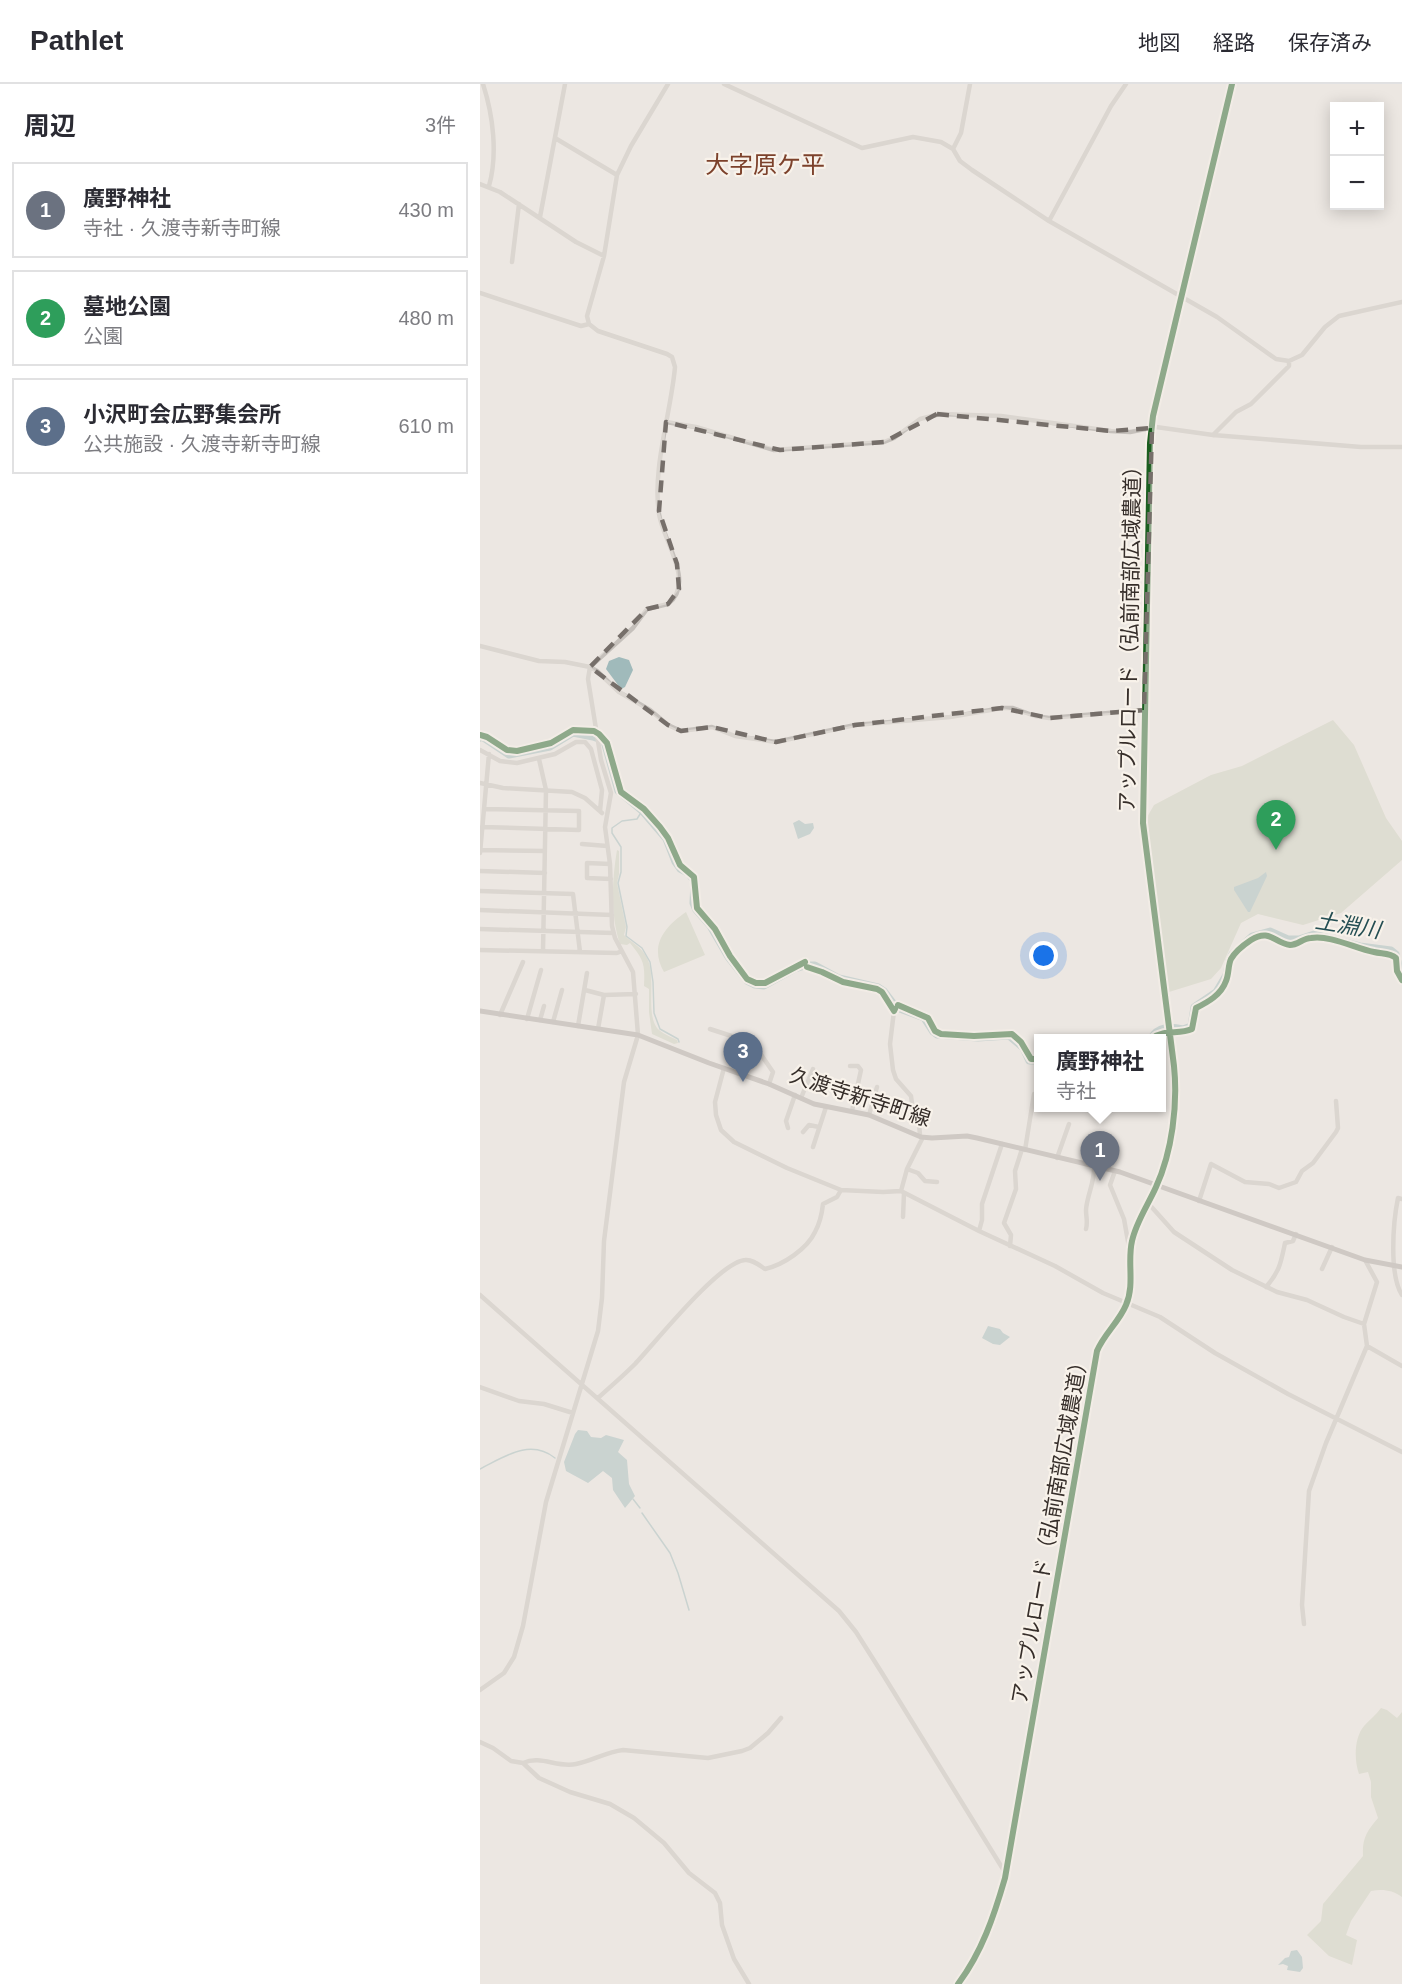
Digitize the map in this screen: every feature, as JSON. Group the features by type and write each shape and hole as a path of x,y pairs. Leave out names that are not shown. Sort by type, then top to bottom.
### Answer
{"main road":[{"name":"久渡寺新寺町線","path":"480,1011 638,1035 798,1097 826,1107 869,1115 921,1137 967,1136 1115,1171 1365,1260 1402,1267"}],"street":[{"path":"483,84 492,117 489,186"},
{"path":"540,217 565,84"},
{"path":"480,1690 504,1672 514,1657 523,1626 546,1502 592,1356 601,1310 604,1241 623,1091 638,1035 636,994 631,966 614,933 610,864 605,827 611,793 597,738 588,679 590,667 633,628 647,609 668,604 679,589 677,564 662,529 658,511 660,470 675,367 672,357 664,352 598,331 589,324 587,312 604,256 617,175 631,146 668,84"},
{"path":"724,84 862,148 866,149 913,137 941,142 954,149 960,162 1049,221 1232,327 1276,359 1289,361 1302,356 1325,327 1340,316 1402,302"},
{"path":"954,149 961,133 970,84"},
{"path":"1049,221 1111,106 1126,84"},
{"name":"アップルロード（弘前南部広域農道）","path":"958,1984 986,1937 1006,1874 1097,1351 1127,1304 1131,1282 1130,1249 1135,1230 1157,1186 1166,1155 1176,1100 1143,823 1152,428 1232,84"},
{"path":"555,138 617,175"},
{"path":"480,184 489,186 576,242 604,256"},
{"path":"512,262 519,204"},
{"path":"480,293 581,326 589,324"},
{"path":"1213,435 1236,412 1251,404 1273,383 1289,366 1289,361"},
{"path":"666,422 696,427 780,450 884,442 894,438 920,419 937,414 1001,416 1130,432 1170,428 1213,435 1361,447 1402,447"},
{"path":"480,646 540,661 565,662 597,670 619,693 650,710 675,730 687,731 712,726 735,736 776,742 855,725 950,717 1002,708 1013,708 1035,716 1049,718 1144,710"},
{"path":"480,750 509,764 555,754 576,742 581,741 589,745 603,796 600,811"},
{"path":"489,754 480,851 545,851"},
{"path":"539,759 546,790 543,951"},
{"path":"480,783 503,788 576,794 606,817"},
{"path":"482,827 579,830 579,811 484,809"},
{"path":"582,844 608,846"},
{"path":"610,864 587,863 587,878 611,879"},
{"path":"480,871 544,873"},
{"path":"480,891 573,894 580,952"},
{"path":"480,910 612,915"},
{"path":"480,929 614,933"},
{"path":"480,950 616,953 622,951"},
{"path":"500,1014 523,962"},
{"path":"807,965 838,981 877,989 882,992 894,1011 890,1044 893,1070 896,1079 912,1098 913,1111 919,1124 921,1137 921,1145 907,1168 903,1192 903,1217"},
{"path":"527,1019 541,970"},
{"path":"578,1026 587,973"},
{"path":"553,1022 562,990"},
{"path":"585,990 604,995 636,994"},
{"path":"598,1029 604,995"},
{"path":"540,1020 544,1006"},
{"path":"710,1029 756,1045 773,1072 769,1084"},
{"path":"850,1066 858,1066 861,1070 852,1111"},
{"path":"724,1068 715,1102 718,1124 725,1135 741,1146 841,1190 903,1192 1055,1266 1104,1293 1171,1323 1215,1353 1288,1394 1402,1452"},
{"path":"788,1128 786,1121 813,1069"},
{"path":"869,1115 877,1087"},
{"path":"1010,1246 1011,1235 1004,1223 1016,1189 1015,1171 1024,1149 1034,1094"},
{"path":"1199,1201 1211,1164 1245,1182 1269,1184 1279,1188 1296,1182 1302,1171 1312,1163 1338,1128 1336,1101"},
{"path":"813,1147 826,1107"},
{"path":"1057,1158 1069,1124"},
{"path":"803,1132 809,1125 819,1127"},
{"path":"979,1231 982,1204 1002,1144"},
{"path":"1086,1229 1089,1217 1086,1211 1095,1177 1094,1166"},
{"path":"907,1168 918,1173 925,1181 937,1182"},
{"path":"1115,1171 1110,1185 1124,1219 1130,1249"},
{"path":"598,1398 635,1364 706,1285 745,1259 765,1269 773,1267 801,1249 814,1234 823,1203 837,1197 841,1190"},
{"path":"1402,1199 1398,1198 1394,1219 1396,1285 1402,1295"},
{"path":"1148,1203 1174,1232 1232,1270 1277,1292 1307,1300 1364,1324"},
{"path":"1266,1287 1283,1260 1285,1243 1293,1241 1296,1234"},
{"path":"1322,1269 1332,1247"},
{"path":"1304,1624 1302,1605 1309,1491 1336,1418 1367,1347 1364,1324 1377,1282 1365,1260"},
{"path":"480,1295 684,1476 767,1546 845,1618 882,1673 1006,1874"},
{"path":"1367,1347 1402,1366"},
{"path":"480,1387 519,1401 544,1404 573,1413"},
{"path":"480,1742 511,1761 523,1763 541,1759 560,1766 576,1764 622,1750 708,1758 750,1748 781,1718"},
{"path":"523,1763 539,1778 570,1792 610,1804 634,1818 664,1843 688,1873 715,1893 720,1903 722,1925 734,1959 749,1984"}],"highlighted area":[{"path":"937,414 1111,431 1152,428 1144,710 1049,718 1002,708 855,725 776,742 712,727 681,731 668,725 590,667 647,609 668,604 679,589 677,564 659,511 666,422 780,450 884,442"}],"green space":[{"path":"1333,720 1354,745 1386,818 1402,841 1402,860 1341,913 1303,925 1258,914 1241,923 1221,968 1211,979 1169,992 1146,819 1154,805 1211,775 1242,766"},
{"path":"617,850 619,851 619,874 617,883 626,927 624,935 640,948 650,966 652,1013 657,1028 677,1040 678,1043 674,1044 652,1034 649,989 644,986 643,963 630,943 620,944 613,897"},
{"path":"686,912 705,955 664,972 658,954 661,938 671,924"},
{"path":"1381,1708 1397,1718 1402,1712 1402,1897 1387,1891 1371,1891 1351,1921 1346,1935 1357,1940 1352,1965 1329,1956 1307,1935 1321,1921 1323,1904 1363,1856 1366,1835 1378,1818 1371,1797 1368,1772 1359,1774 1356,1749 1358,1737 1364,1726"}],"water":[{"path":"619,657 629,660 633,670 625,687 621,689 606,669 609,661"},
{"path":"799,820 805,824 813,823 814,828 810,834 798,839 793,823"},
{"path":"1266,872 1267,876 1248,912 1234,887 1258,878"},
{"path":"988,1326 1000,1329 1010,1337 1000,1345 993,1344 982,1338"},
{"path":"578,1430 587,1431 591,1437 601,1438 606,1435 624,1440 618,1452 627,1460 629,1484 635,1496 625,1508 613,1490 612,1478 603,1471 588,1483 566,1471 564,1462"},
{"path":"1297,1950 1302,1957 1303,1968 1300,1972 1287,1970 1288,1966 1283,1964 1278,1965 1289,1957 1291,1951"}],"waterway":[{"name":"土淵川","path":"480,738 482,737 509,755 550,747 573,733 604,741 618,791 642,811 666,839 675,862 694,881 693,903 696,910 710,926 728,957 747,981 764,986 795,969 815,965 839,978 878,987 897,1008 924,1018 937,1035 978,1038 1009,1036 1023,1048 1029,1061 1034,1061"},
{"path":"642,811 637,819 622,821 612,828 612,833 621,847 621,872 618,883 627,927 626,936 642,948 650,962 654,1013 660,1029 678,1039 679,1042"},
{"name":"土淵川","path":"1154,1034 1165,1028 1183,1029 1191,1026 1194,1007 1216,992 1226,975 1232,954 1252,936 1270,931 1288,939 1299,939 1314,934 1360,946 1391,950 1396,954 1402,977"},
{"path":"480,1469 508,1455 527,1450 546,1452 555,1458"},
{"path":"633,1499 640,1508"},
{"path":"642,1513 670,1553 689,1610"}],"cycle path":[{"path":"958,1984 974,1959 986,1933 1005,1878 1097,1351 1120,1317 1129,1297 1132,1241 1139,1220 1162,1173 1170,1144 1175,1096 1174,1066 1143,823 1150,443 1153,416 1232,84"},
{"path":"480,735 507,750 517,751 551,743 573,730 594,731 599,734 607,743 621,792 644,809 668,838 680,865 694,877 697,908 715,929 730,956 747,979 756,983 765,983 805,962"},
{"path":"1162,1034 1192,1029 1196,1008 1209,1001 1224,986 1233,956 1251,940 1263,935 1290,945 1308,938 1326,938 1389,954 1396,958 1397,971 1402,980"},
{"path":"807,967 843,982 877,989 882,992 894,1011 895,1009"},
{"path":"898,1005 928,1018 935,1031 941,1034 974,1036 1012,1034 1021,1042 1031,1059 1034,1059"}],"place":[{"name":"墓地公園","path":"1276,850"},
{"name":"小沢町会広野集会所","path":"743,1082"},
{"name":"廣野神社","path":"1100,1181"}],"district":[{"name":"大字原ケ平","path":"765,165"}]}
